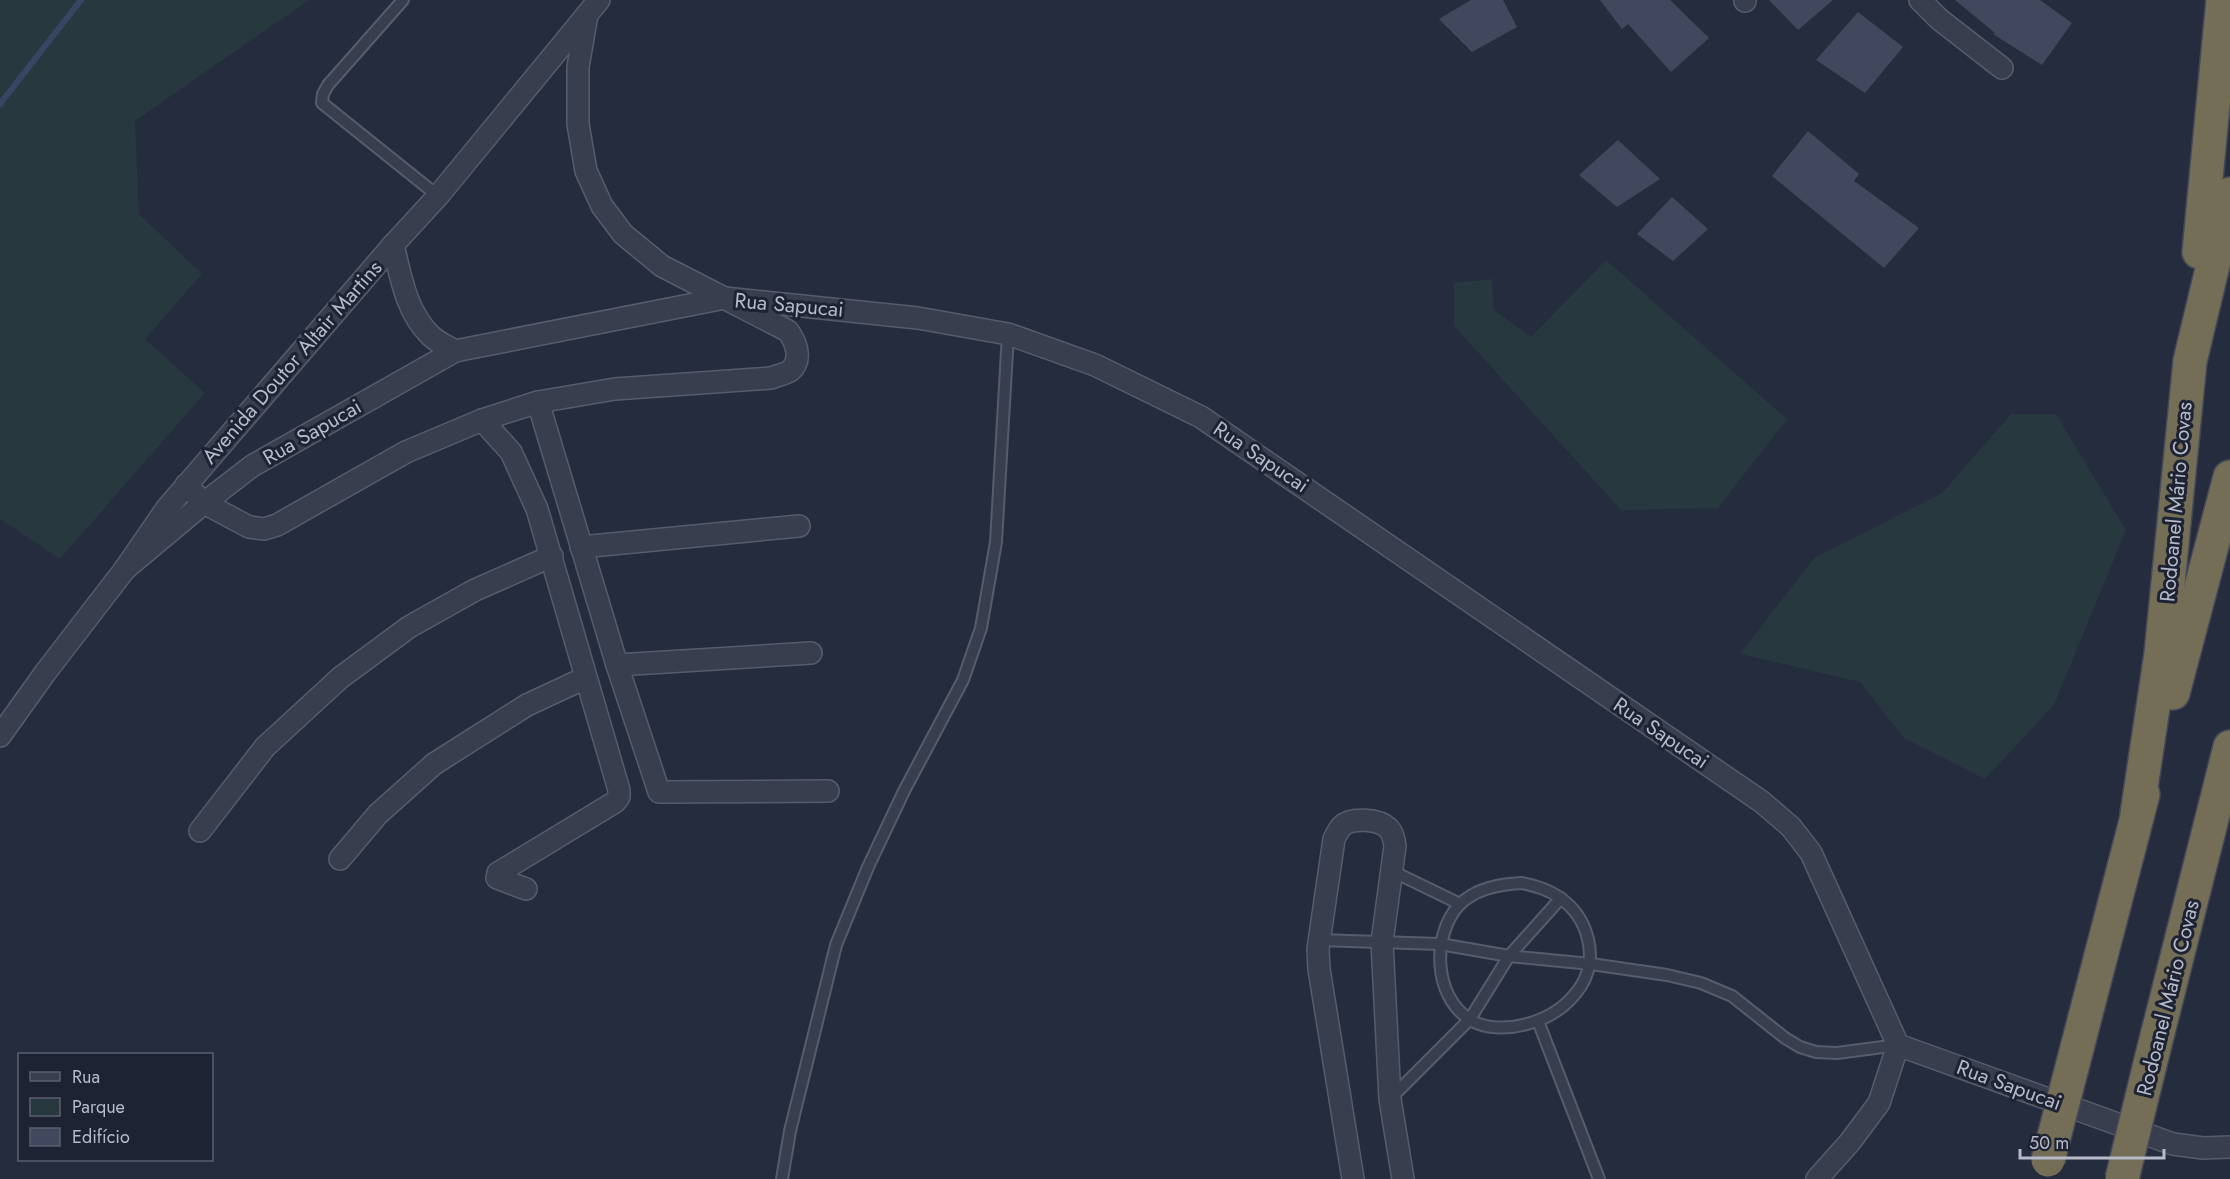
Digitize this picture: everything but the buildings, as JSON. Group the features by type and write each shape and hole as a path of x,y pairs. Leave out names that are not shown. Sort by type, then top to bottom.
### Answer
{"highway":[{"path":"2190,361 2214,76 2223,0"},
{"name":"Rodoanel Mário Covas","path":"2137,814 2162,654 2190,361 2230,194"},
{"name":"Rodoanel Mário Covas","path":"2046,1170 2137,814 2190,631 2230,477"},
{"name":"Rodoanel Mário Covas","path":"2122,1179 2230,747"}],"street":[{"path":"1920,0 1939,20 2002,68"},
{"name":"Avenida Doutor Altair Martins","path":"0,736 125,569 167,508 393,245 438,196 593,7"},
{"path":"186,485 204,503 249,527 264,530 278,525 406,452 482,420 538,402 615,389 771,378 790,371 797,360 797,351 796,343 788,332 662,266 623,234 602,206 585,171 578,124 578,67 593,7"},
{"path":"393,245 405,293 417,319 432,338 455,351"},
{"name":"Rua Sapucai","path":"125,569 252,466 455,351 725,298 918,318 1008,334 1095,365 1201,417 1762,802 1791,827 1811,853 1898,1045 2173,1144 2203,1148 2230,1147"},
{"path":"538,402 617,665 659,792 828,791"},
{"path":"482,420 511,452 537,509 619,790 619,797 615,802 498,873 498,878 526,889"},
{"path":"581,547 799,526"},
{"path":"200,831 244,772 266,747 340,678 410,627 475,590 552,556"},
{"path":"617,665 811,653"},
{"path":"340,859 378,814 434,764 527,705 585,678"},
{"path":"1353,1179 1319,969 1319,939 1334,839 1341,826 1354,820 1386,826 1394,837 1395,846 1382,942 1390,1099 1403,1179"},
{"path":"1817,1179 1850,1142 1879,1102 1898,1045"}],"lane":[{"path":"403,0 328,85 323,94 322,103 438,196"},
{"path":"782,1179 790,1131 836,945 868,867 904,790 963,680 981,628 996,542 1008,334"},
{"path":"1392,871 1460,904"},
{"path":"1522,883 1542,888 1561,898 1584,927 1590,945 1591,964 1581,986 1555,1014 1538,1021 1515,1027 1493,1027 1470,1019 1449,996 1443,979 1440,944 1448,922 1460,904 1480,891 1501,884 1522,883"},
{"path":"1390,1099 1470,1019 1509,956 1561,898"},
{"path":"1319,939 1440,944 1509,956 1591,964 1667,975 1701,983 1732,996 1785,1038 1800,1047 1816,1052 1837,1053 1898,1045"},
{"path":"1538,1021 1599,1179"}],"green space":[{"path":"0,0 309,0 135,121 139,214 202,274 145,339 205,393 60,559 0,519"},
{"path":"1606,260 1787,419 1718,508 1621,510 1454,326 1454,283 1492,279 1494,310 1531,337"},
{"path":"2011,414 2056,414 2126,530 2054,705 1985,779 1904,738 1860,682 1740,654 1814,558 1942,493"}],"waterway":[{"path":"0,104 81,0"}]}
